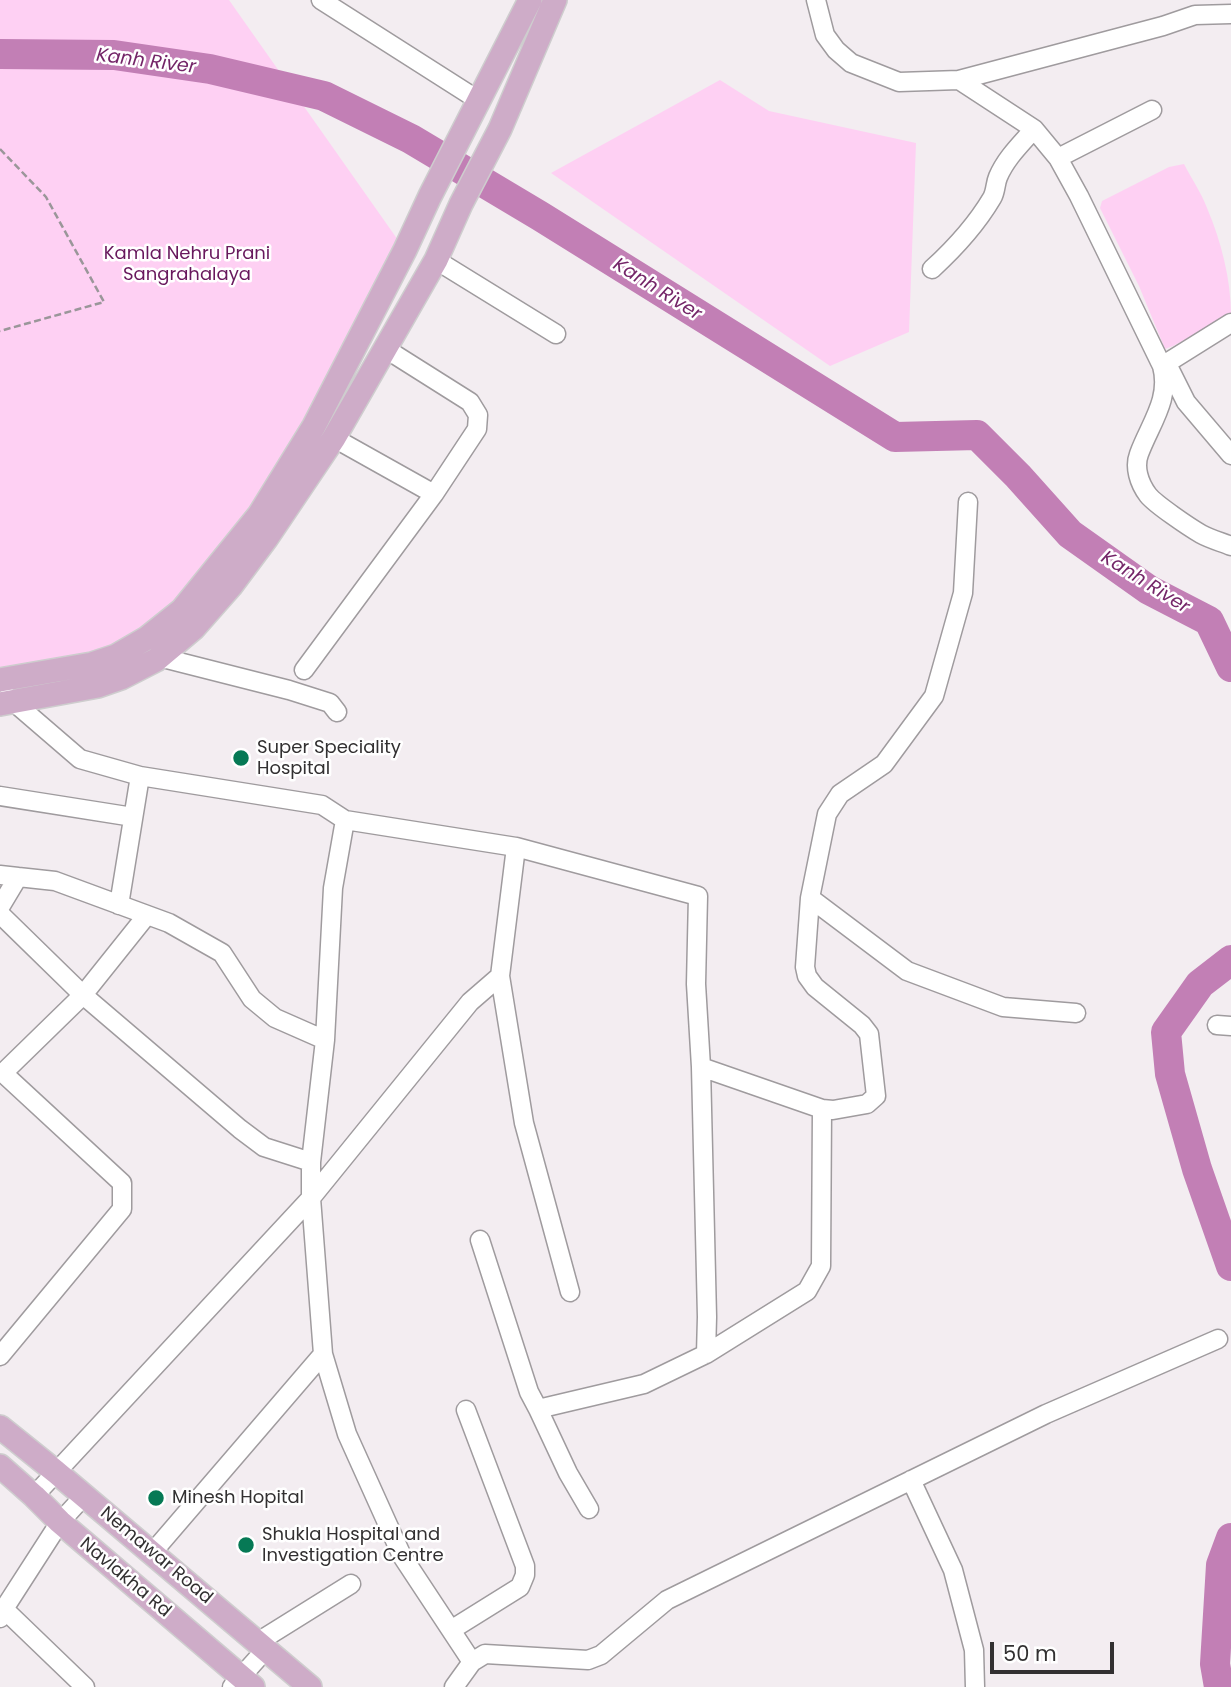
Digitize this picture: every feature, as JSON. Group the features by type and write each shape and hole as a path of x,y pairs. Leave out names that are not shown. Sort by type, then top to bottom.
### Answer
{"main road":[{"path":"0,680 92,664 116,656 147,638 181,610 259,515 314,426 530,0"},
{"path":"5,699 98,686 121,678 159,657 194,628 231,586 334,438 436,260 461,204 500,129 555,0"},
{"name":"Nemawar Road","path":"0,1427 57,1472 310,1687"},
{"name":"Navlakha Rd","path":"0,1466 242,1684"}],"street":[{"path":"321,0 475,107"},
{"path":"816,0 825,34 836,50 852,63 899,82 958,80 1163,26 1195,15 1231,14"},
{"path":"958,80 1034,129 1058,158 1080,196 1164,365 1186,402 1231,455"},
{"path":"1058,158 1152,110"},
{"path":"932,269 954,250 974,223 994,195 997,178 1009,158 1034,129"},
{"path":"436,260 556,334"},
{"path":"1164,365 1230,326"},
{"path":"304,670 434,494 477,429 478,415 470,402 386,349"},
{"path":"1164,365 1166,380 1161,407 1138,456 1137,470 1141,482 1149,496 1201,534 1231,546"},
{"path":"334,438 434,494"},
{"path":"701,1067 822,1109 834,1110 867,1104 876,1096 869,1034 862,1025 814,987 807,976 805,967 810,898 827,814 840,794 884,764 934,696 963,593 968,502"},
{"path":"159,657 289,690 330,703 337,712"},
{"path":"5,699 80,759 140,776 322,805 345,820 516,847 698,896 696,984 701,1067 706,1354"},
{"path":"119,905 140,776"},
{"path":"0,796 133,817"},
{"path":"345,820 333,888 325,1040 311,1162 311,1198 323,1354 347,1434 402,1556 472,1662"},
{"path":"516,847 500,976 524,1123 570,1292"},
{"path":"0,907 9,876 55,881 169,923 222,953 252,999 275,1018 325,1040"},
{"path":"810,898 906,971 1003,1007 1076,1013"},
{"path":"0,914 83,995 248,1135 264,1147 311,1162"},
{"path":"0,1356 122,1209 123,1196 122,1183 1,1073 83,995 147,915"},
{"path":"34,1496 311,1198 470,1002 500,976"},
{"path":"538,1409 644,1384 706,1354 807,1291 821,1266 822,1109"},
{"path":"480,1240 529,1392 568,1473 589,1509"},
{"path":"454,1687 472,1662 485,1654 588,1660 601,1655 667,1600 1046,1414 1218,1339"},
{"path":"152,1553 323,1354"},
{"path":"451,1630 520,1587 526,1566 466,1410"},
{"path":"911,1480 953,1570 974,1650 975,1687"},
{"path":"84,1496 60,1522 2,1614 85,1687"},
{"path":"242,1684 262,1645 351,1584"}],"path":[{"path":"0,149 46,197 104,302 0,331"}],"green space":[{"name":"Kamla Nehru Prani Sangrahalaya","path":"0,0 229,0 405,250 259,515 147,638 0,680"},
{"path":"720,80 769,111 916,143 909,332 830,366 551,173"},
{"path":"1184,164 1205,202 1217,234 1227,274 1231,315 1165,349 1139,286 1100,208 1102,201 1169,167"}],"waterway":[{"name":"Kanh River","path":"0,54 114,55 210,69 324,96 411,139 895,437 977,435 1070,534 1149,590 1209,621 1231,667"},
{"name":"Kanh River","path":"1231,960 1200,984 1166,1032 1170,1074 1197,1169 1231,1266"},
{"name":"Kanh River","path":"1219,1687 1215,1664 1221,1565 1231,1538"}],"place":[{"name":"Super Speciality Hospital","path":"241,758"},
{"name":"Minesh Hopital","path":"156,1498"},
{"name":"Shukla Hospital and Investigation Centre","path":"246,1545"}]}
